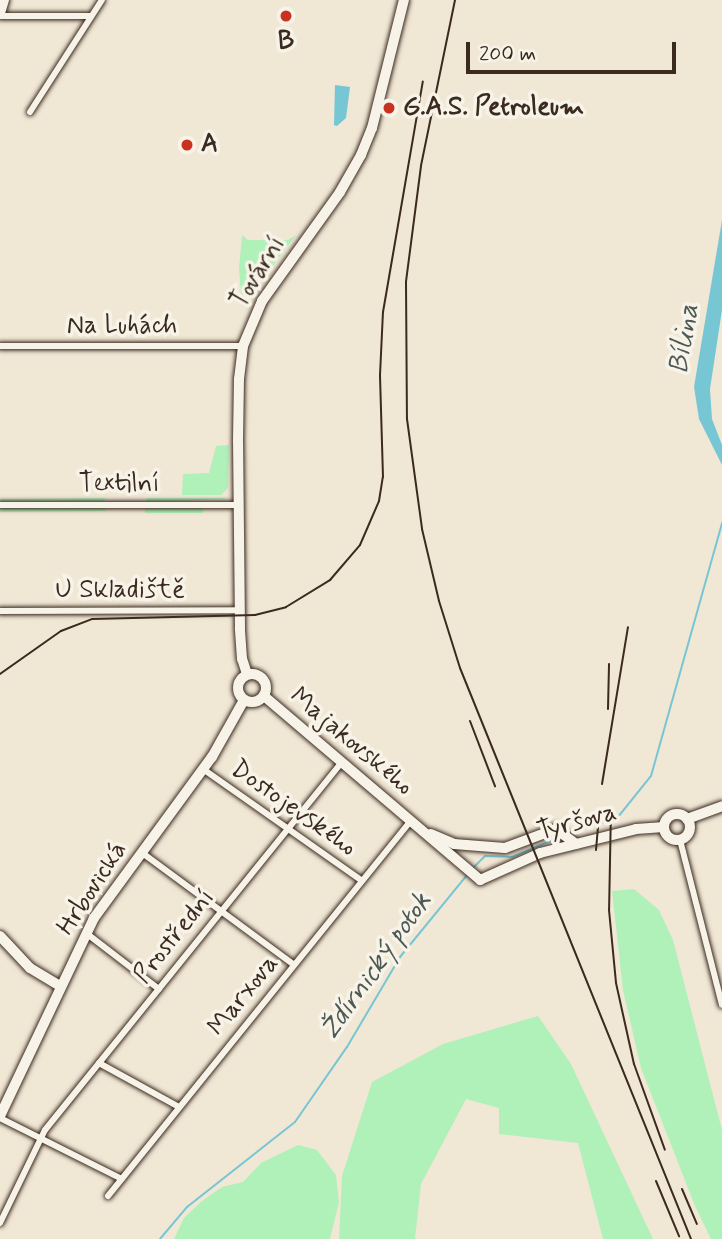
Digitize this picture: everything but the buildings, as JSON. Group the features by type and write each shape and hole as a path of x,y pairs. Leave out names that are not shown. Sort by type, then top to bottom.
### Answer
{"main road":[{"path":"0,15 4,0"},
{"name":"Tovární","path":"247,674 242,659 239,610 238,405 243,346 261,301 340,192 361,155 372,128 404,0"},
{"path":"247,674 258,675 263,679 266,689 264,696 253,702 244,699 238,688 240,680 247,674"},
{"name":"Majakovského","path":"264,696 474,877 480,880 505,871"},
{"name":"Hrbovická","path":"0,1117 86,933 141,852 203,769 244,699"},
{"name":"Tyršova","path":"505,871 568,838 664,827 673,815 687,819 722,806"},
{"path":"664,827 668,837 680,840 689,831 687,819"},
{"name":"Majakovského","path":"411,820 443,841 494,848 514,847 552,830 568,838"},
{"path":"0,936 30,968 60,986"}],"street":[{"path":"30,113 102,0"},
{"path":"0,15 91,16"},
{"name":"Na Luhách","path":"0,346 243,346"},
{"name":"Textilní","path":"0,505 239,505"},
{"name":"U Skladiště","path":"0,611 239,610"},
{"name":"Prostřední","path":"0,1223 40,1137 342,762"},
{"name":"Dostojevského","path":"203,769 361,880"},
{"name":"Marxova","path":"108,1196 411,820"},
{"path":"680,840 722,1005"},
{"path":"141,852 294,965"},
{"path":"86,933 159,989"},
{"path":"99,1063 179,1107"},
{"path":"0,1117 122,1179"}],"green space":[{"path":"242,235 248,240 288,240 296,235 242,306 239,269"},
{"path":"229,445 228,488 221,495 182,495 183,474 209,473 216,446"},
{"path":"106,498 103,501 0,501 0,499"},
{"path":"146,498 225,498 225,499 147,502"},
{"path":"0,508 103,508 107,511 0,512"},
{"path":"145,508 203,508 203,513 145,513"},
{"path":"634,889 659,910 673,940 722,1130 722,1239 711,1239 695,1206 641,1068 623,990 612,891"},
{"path":"538,1016 571,1064 653,1239 603,1239 578,1143 499,1134 499,1108 466,1099 421,1184 415,1239 339,1239 342,1176 372,1082 443,1044"},
{"path":"298,1145 317,1150 336,1175 339,1202 330,1239 174,1239 184,1218 202,1201 222,1187 243,1182 261,1163"}],"water":[{"path":"335,85 350,87 346,118 337,126 334,125"},
{"path":"722,220 722,310 710,389 712,419 722,445 722,465 699,419 694,387"}],"waterway":[{"name":"Ždírnický potok","path":"569,834 618,817 651,776 722,523"},
{"name":"Ždírnický potok","path":"473,868 485,856 512,857 560,837"},
{"name":"Ždírnický potok","path":"160,1239 187,1207 295,1122 347,1047 400,957 467,875"}],"railway":[{"path":"455,0 421,166 406,282 407,419 422,529 439,601 460,668 691,1239"},
{"path":"0,674 61,631 92,619 255,615 286,607 330,580 360,545 379,501 383,477 380,375 383,312 423,81"},
{"path":"602,784 628,627"},
{"path":"608,709 609,664"},
{"path":"470,721 495,786"},
{"path":"611,809 609,910 616,983 634,1064 665,1150"},
{"path":"596,850 599,818"},
{"path":"656,1181 679,1236"},
{"path":"682,1189 697,1224"}],"place":[{"name":"B","path":"286,16"},
{"name":"G.A.S. Petroleum","path":"389,108"},
{"name":"A","path":"187,145"}],"water label":[{"name":"Bílina","path":"685,339"}]}
